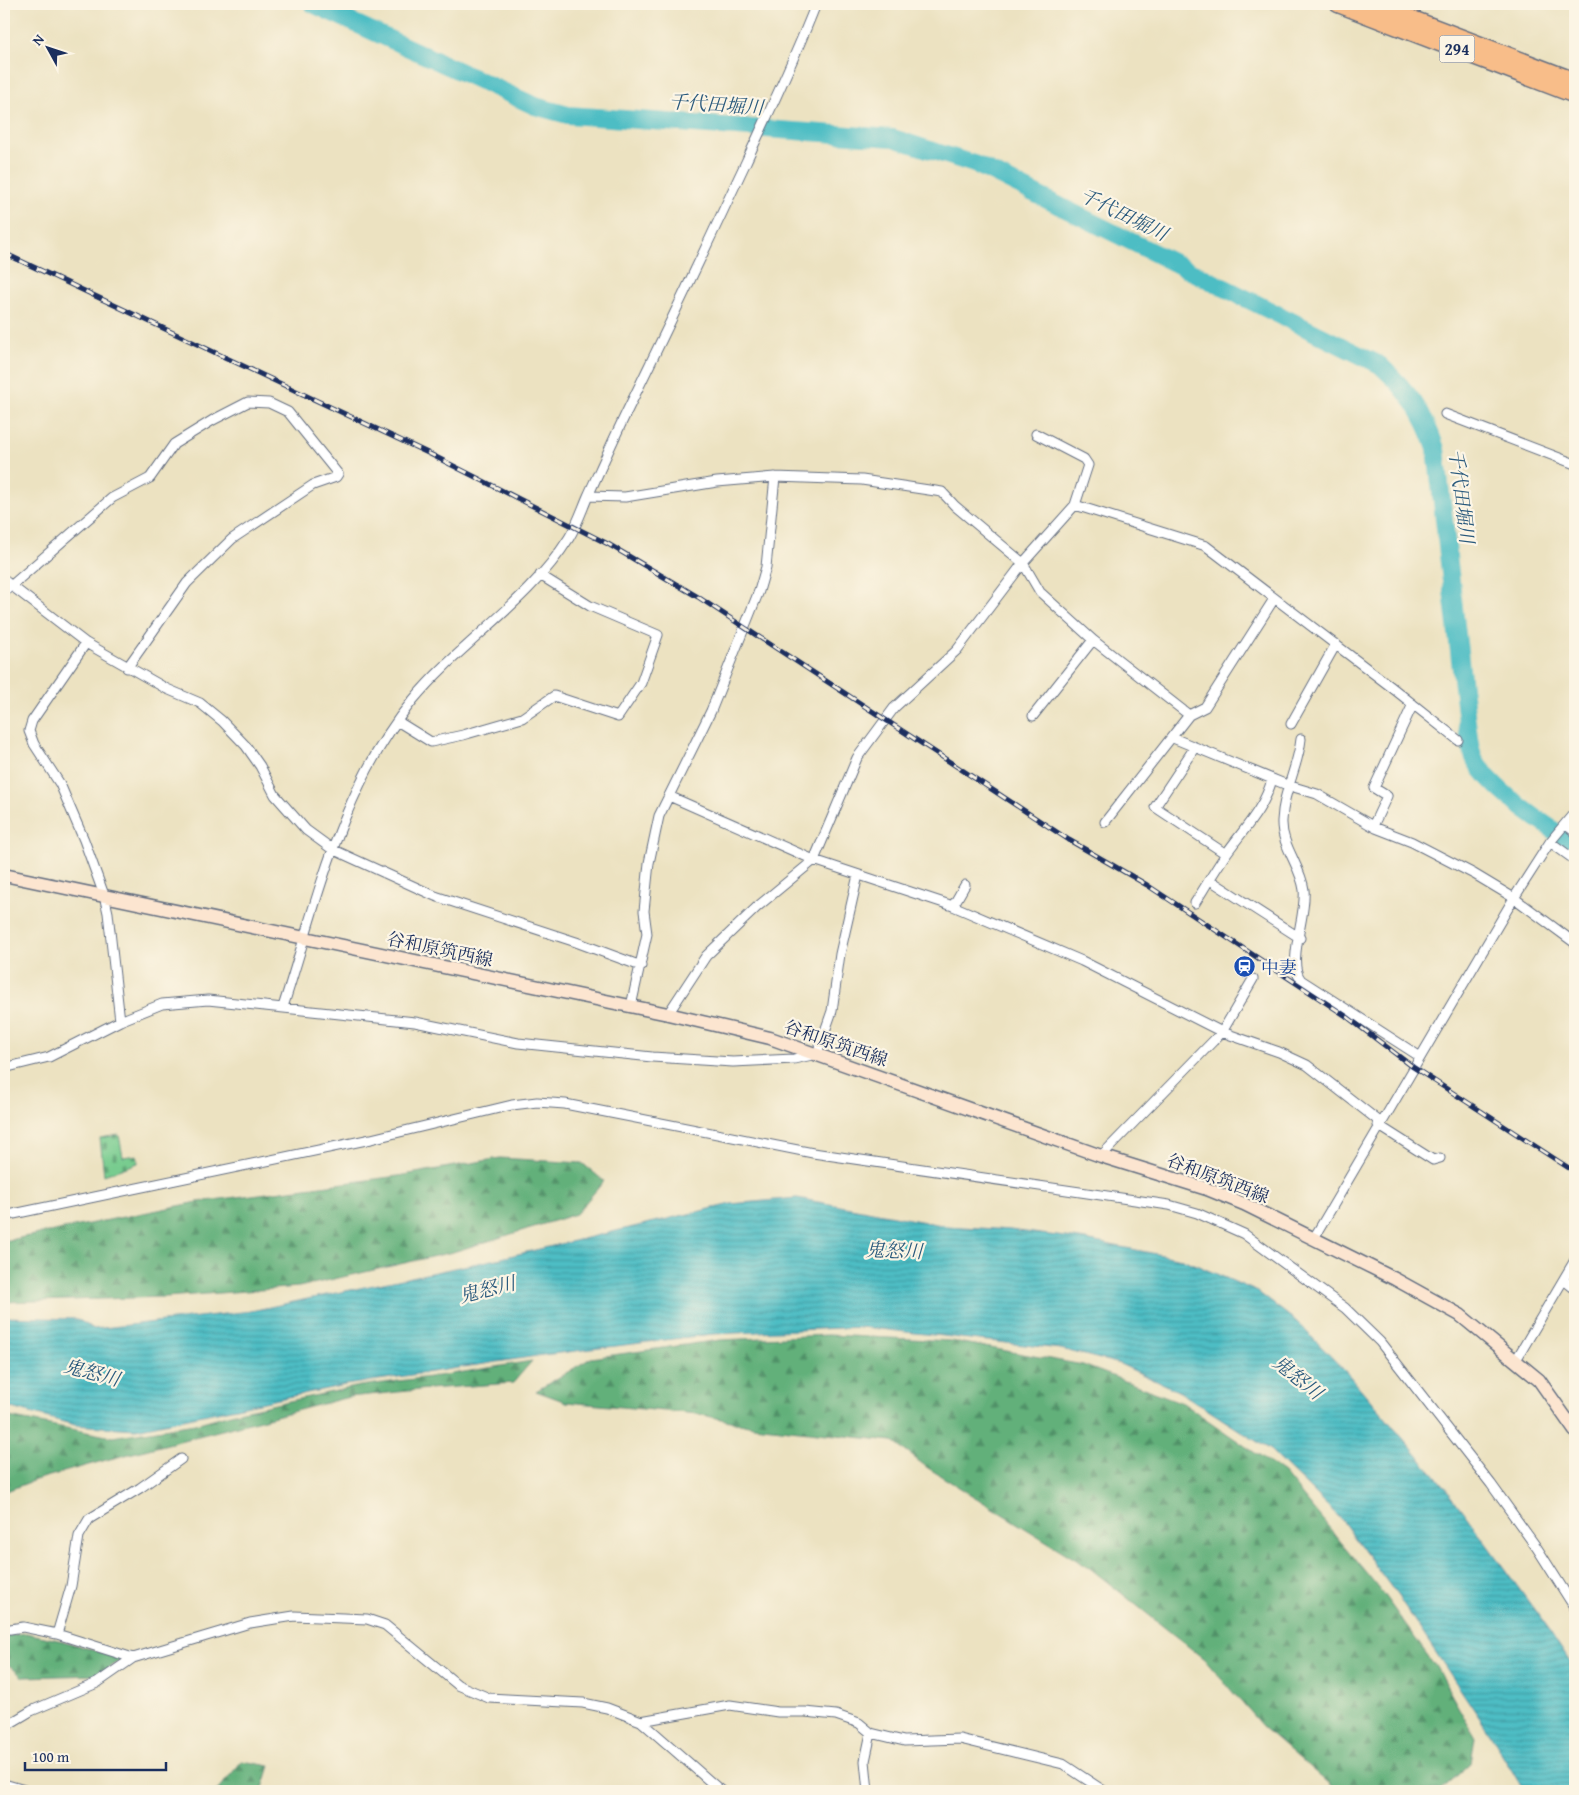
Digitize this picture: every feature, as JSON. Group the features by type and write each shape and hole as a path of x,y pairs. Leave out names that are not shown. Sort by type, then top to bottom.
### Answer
{"highway":[{"name":"294","path":"1338,4 1575,96"},
{"name":"294","path":"1373,4 1575,81"}],"main road":[{"name":"谷和原筑西線","path":"4,875 631,1006 770,1038 1101,1156 1207,1189 1314,1238 1460,1315 1539,1380 1575,1431"}],"street":[{"path":"283,1007 332,849 373,760 414,698 470,641 515,602 540,575 568,539 796,56 816,4"},
{"path":"8,589 112,498 150,478 174,444 213,420 248,402 269,404 288,412 338,474 336,477 313,485 232,539 187,583 127,668"},
{"path":"1445,414 1575,464"},
{"path":"668,1014 706,956 757,907 814,860 857,758 894,708 957,650 1023,562 1075,506 1088,465 1084,459 1036,434"},
{"path":"588,496 625,497 717,482 775,477 862,480 942,492 955,506 1023,562 1040,592 1093,640 1190,715"},
{"path":"631,1006 647,934 644,911 650,863 660,816 712,711 759,591 766,567 775,477"},
{"path":"1075,506 1206,546 1336,644 1458,740"},
{"path":"397,721 432,742 464,736 522,718 554,696 618,717 641,682 658,635 590,606 540,575"},
{"path":"4,580 8,589 86,643 167,690 200,703 222,721 251,753 275,795 306,830 332,849 435,896 576,942 641,966"},
{"path":"1105,822 1190,715 1205,708 1274,599"},
{"path":"1033,716 1093,640"},
{"path":"86,643 32,721 29,731 34,744 60,784 84,840 104,896 108,913 120,1021"},
{"path":"1291,724 1336,644"},
{"path":"1372,826 1387,796 1374,788 1413,704"},
{"path":"1173,738 1287,785 1317,794 1372,826 1474,874 1514,898 1575,943"},
{"path":"1301,740 1300,752 1287,785 1281,824 1284,841 1304,888 1304,906 1296,957 1296,973 1302,980 1419,1056"},
{"path":"1195,747 1155,807 1226,854"},
{"path":"1195,903 1226,854 1253,819 1270,788 1272,779"},
{"path":"669,796 814,860 953,906 1082,961 1222,1032 1279,1052 1307,1065 1379,1124 1433,1160 1440,1158"},
{"path":"1314,1238 1419,1056 1514,898 1550,842 1575,812"},
{"path":"1565,824 1575,832"},
{"path":"1550,842 1575,860"},
{"path":"4,1068 48,1057 120,1021 162,1004 208,1000 415,1022 518,1043 652,1057 733,1062 794,1059 817,1054 832,1011 840,954 858,875"},
{"path":"1210,880 1300,938"},
{"path":"953,906 964,885"},
{"path":"1101,1156 1222,1032 1253,979"},
{"path":"4,1216 371,1139 512,1105 537,1102 566,1104 813,1153 1169,1205 1197,1213 1244,1234 1345,1308 1380,1342 1491,1484 1537,1548 1575,1608"},
{"path":"1516,1360 1575,1260"},
{"path":"1564,1280 1575,1289"},
{"path":"57,1634 69,1593 79,1536 88,1519 140,1488 181,1459"},
{"path":"4,1727 31,1711 97,1683 132,1658 250,1623 294,1616 367,1619 385,1625 458,1685 489,1698 583,1703 607,1708 641,1721 721,1791"},
{"path":"4,1630 24,1627 57,1634 132,1658"},
{"path":"641,1721 730,1705 778,1712 836,1715 859,1722 871,1733 904,1741 960,1739 1063,1764 1104,1791"},
{"path":"868,1791 865,1761 871,1733"},
{"path":"4,1784 28,1791"}],"green space":[{"path":"119,1135 123,1157 137,1155 138,1163 104,1175 100,1138"},
{"path":"500,1158 582,1163 604,1181 576,1214 453,1252 299,1287 166,1297 4,1302 4,1241 198,1202 398,1176"},
{"path":"828,1335 952,1341 1083,1365 1183,1403 1284,1473 1378,1587 1436,1667 1475,1737 1471,1763 1440,1791 1337,1791 1262,1726 1204,1659 1091,1569 928,1468 892,1441 753,1426 698,1414 566,1402 536,1391 591,1358 720,1340"},
{"path":"532,1361 513,1383 349,1397 110,1459 35,1480 4,1492 4,1416 112,1437 195,1424 238,1412 360,1386"},
{"path":"26,1633 63,1641 123,1659 98,1675 23,1677 5,1662 4,1636"},
{"path":"242,1761 270,1766 262,1791 217,1791"}],"water":[{"name":"鬼怒川","path":"797,1198 947,1226 1010,1230 1080,1239 1182,1259 1258,1292 1297,1322 1347,1373 1448,1491 1549,1630 1575,1670 1575,1791 1524,1791 1489,1732 1400,1599 1341,1519 1270,1450 1180,1392 1120,1364 1061,1349 861,1327 713,1334 543,1355 345,1385 136,1429 75,1425 4,1406 4,1317 77,1319 94,1329 251,1311 497,1259 731,1204"}],"waterway":[{"name":"千代田堀川","path":"313,4 535,106 568,115 893,138 977,165 1380,365 1414,403 1426,424 1436,449 1467,722 1473,756 1484,773 1507,796 1575,846"}],"railway":[{"path":"4,253 432,455 608,544 698,597 1069,840 1147,885 1346,1016 1413,1067 1575,1172"}],"place":[{"name":"中妻","path":"1245,967"}]}
